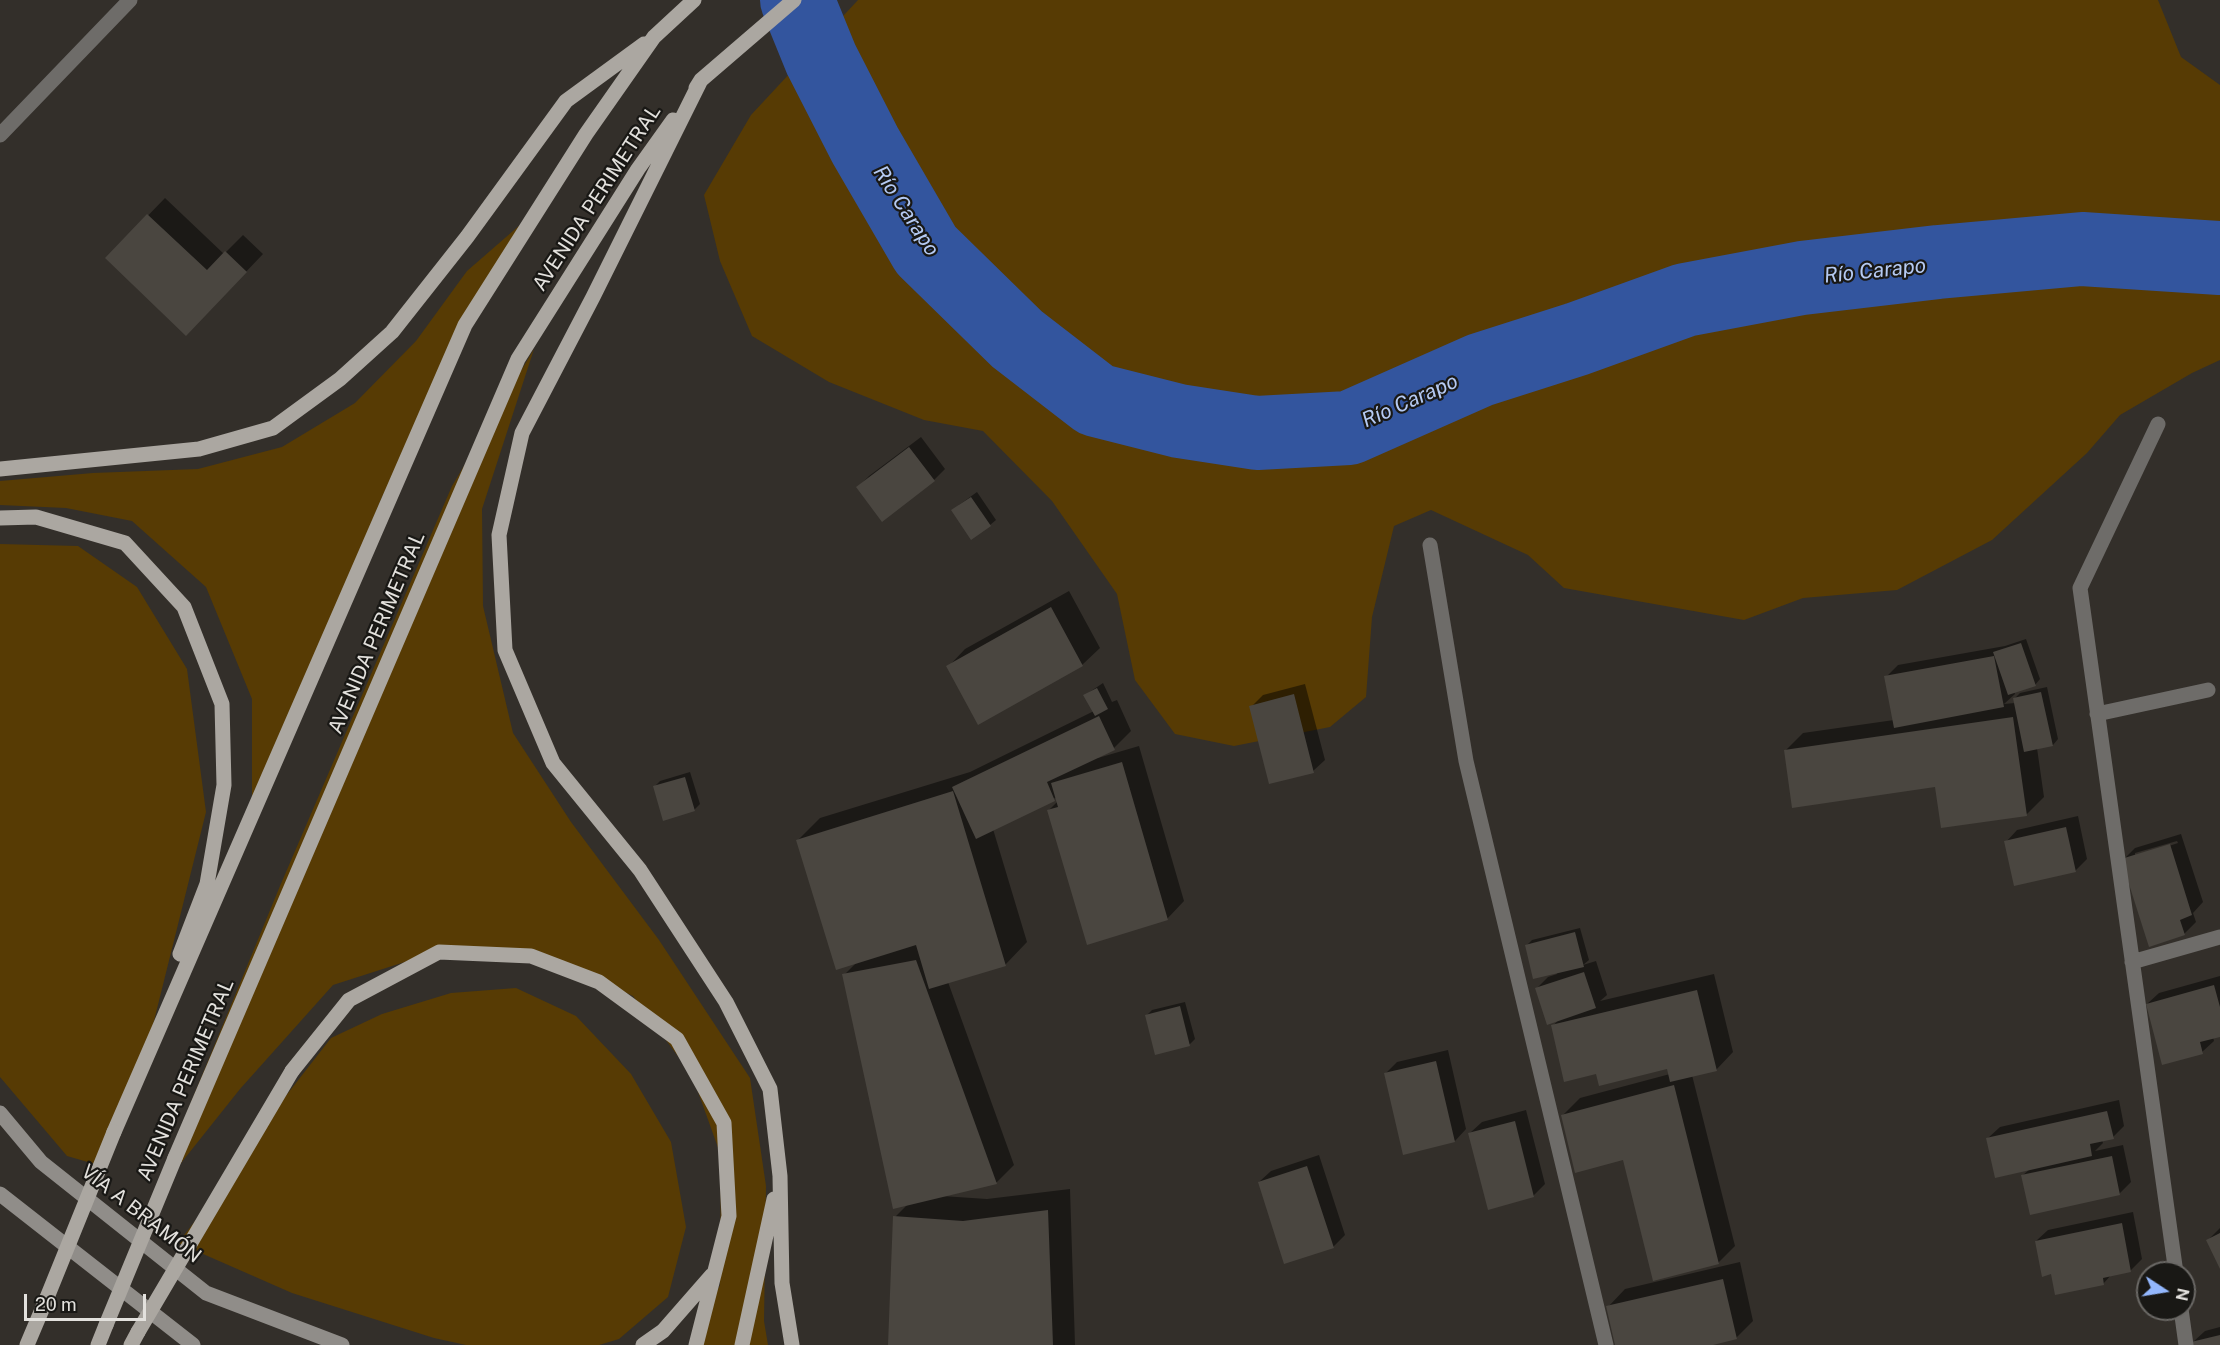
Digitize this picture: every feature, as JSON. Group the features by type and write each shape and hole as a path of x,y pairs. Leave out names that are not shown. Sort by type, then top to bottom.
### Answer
{"main road":[{"path":"0,469 199,448 273,428 340,379 392,332 467,237 566,101 654,37 694,0"},
{"name":"AVENIDA PERIMETRAL","path":"98,1345 175,1158 518,359 638,169 701,80 794,0"},
{"path":"114,1132 465,325 586,134 654,37"},
{"path":"701,80 593,297 522,433 499,535 505,650 553,763 640,870 726,1002 770,1089 780,1176 782,1283 792,1345"},
{"path":"0,518 36,518 124,543 184,607 222,704 224,785 207,885 114,1132 27,1345"},
{"path":"135,1338 292,1071 349,1000 439,952 531,956 599,982 677,1039 723,1123 729,1216 696,1345"},
{"name":"VÍA A BRAMÓN","path":"0,1113 41,1162 207,1293 342,1345"},
{"path":"741,1345 780,1176"},
{"path":"0,1194 193,1345"},
{"path":"643,1345 663,1331 714,1273"}],"street":[{"path":"0,135 130,0"},
{"path":"2158,424 2080,588 2174,1261"},
{"path":"1430,545 1466,761 1606,1345"},
{"path":"2097,714 2208,690"},
{"path":"2132,962 2220,937"},
{"path":"2183,1321 2186,1345"}],"shaded area":[{"path":"858,0 2158,0 2181,57 2220,85 2220,360 2192,373 2120,415 2087,453 1992,540 1897,590 1803,598 1744,620 1564,588 1528,555 1431,510 1394,526 1372,617 1366,697 1330,727 1234,746 1175,734 1135,680 1117,594 1052,501 983,431 924,420 829,382 752,336 720,261 704,195 751,115"},
{"path":"536,211 454,354 382,497 252,806 252,699 206,587 132,521 66,508 0,505 0,481 93,473 198,469 282,447 355,403 416,341 467,271"},
{"path":"534,349 482,509 483,606 513,733 571,822 659,940 750,1078 766,1186 764,1321 768,1345 689,1345 720,1285 721,1156 692,1075 633,996 538,951 442,950 333,985 240,1089 150,1202 280,886 452,486"},
{"path":"0,544 78,546 137,587 187,669 206,812 143,1065 105,1167 67,1156 0,1077"},
{"path":"516,988 576,1016 631,1074 671,1142 686,1227 668,1297 619,1339 599,1345 466,1345 434,1338 292,1293 178,1243 331,1038 382,1014 451,993"}],"building":[{"path":"147,214 207,270 225,251 247,272 186,336 105,258"},
{"path":"909,447 935,481 882,522 856,487"},
{"path":"971,497 991,526 971,540 951,510"},
{"path":"1051,607 1083,666 978,725 946,666"},
{"path":"2021,643 2036,686 2008,695 1993,652"},
{"path":"1994,656 2004,707 1894,728 1884,676"},
{"path":"1097,688 1108,709 1095,716 1083,695"},
{"path":"2041,692 2053,746 2024,752 2013,698"},
{"path":"1294,694 1314,773 1269,784 1249,706"},
{"path":"1099,716 1115,750 1047,782 1055,801 976,839 952,787"},
{"path":"2013,717 2027,816 1941,828 1935,787 1792,808 1784,750"},
{"path":"1122,762 1168,920 1087,945 1047,810 1058,807 1051,783"},
{"path":"685,777 695,811 663,821 653,786"},
{"path":"953,791 1006,966 929,989 916,945 836,970 796,840"},
{"path":"2066,827 2076,872 2014,886 2004,841"},
{"path":"2170,844 2192,915 2180,920 2185,935 2149,947 2121,859"},
{"path":"1575,932 1584,967 1533,979 1525,945"},
{"path":"916,960 997,1184 893,1209 842,974"},
{"path":"1584,972 1596,1008 1547,1025 1535,988"},
{"path":"2214,985 2220,1007 2220,1037 2200,1042 2203,1054 2162,1065 2146,1004"},
{"path":"1697,990 1717,1071 1670,1082 1667,1069 1599,1086 1596,1074 1564,1082 1551,1025"},
{"path":"1180,1006 1190,1046 1155,1055 1145,1015"},
{"path":"1436,1061 1455,1142 1403,1155 1384,1073"},
{"path":"1674,1085 1719,1264 1653,1281 1623,1160 1575,1173 1561,1115"},
{"path":"2107,1111 2114,1139 2090,1144 2092,1156 1995,1178 1986,1138"},
{"path":"1515,1121 1534,1197 1488,1210 1468,1133"},
{"path":"2112,1156 2120,1195 2030,1215 2021,1175"},
{"path":"1307,1166 1334,1248 1284,1264 1258,1182"},
{"path":"1048,1210 1053,1345 888,1345 893,1216 963,1221"},
{"path":"2122,1223 2131,1272 2103,1278 2104,1285 2055,1295 2051,1274 2042,1277 2035,1241"},
{"path":"2220,1233 2220,1269 2206,1240"},
{"path":"1723,1279 1737,1339 1713,1345 1615,1345 1606,1306"},
{"path":"2220,1335 2220,1345 2192,1345 2191,1342"}],"waterway":[{"name":"Río Carapo","path":"797,0 821,59 865,145 926,250 1017,339 1096,400 1179,421 1257,433 1349,428 1480,370 1577,339 1685,300 1802,278 1938,262 2082,249 2220,258"}]}
